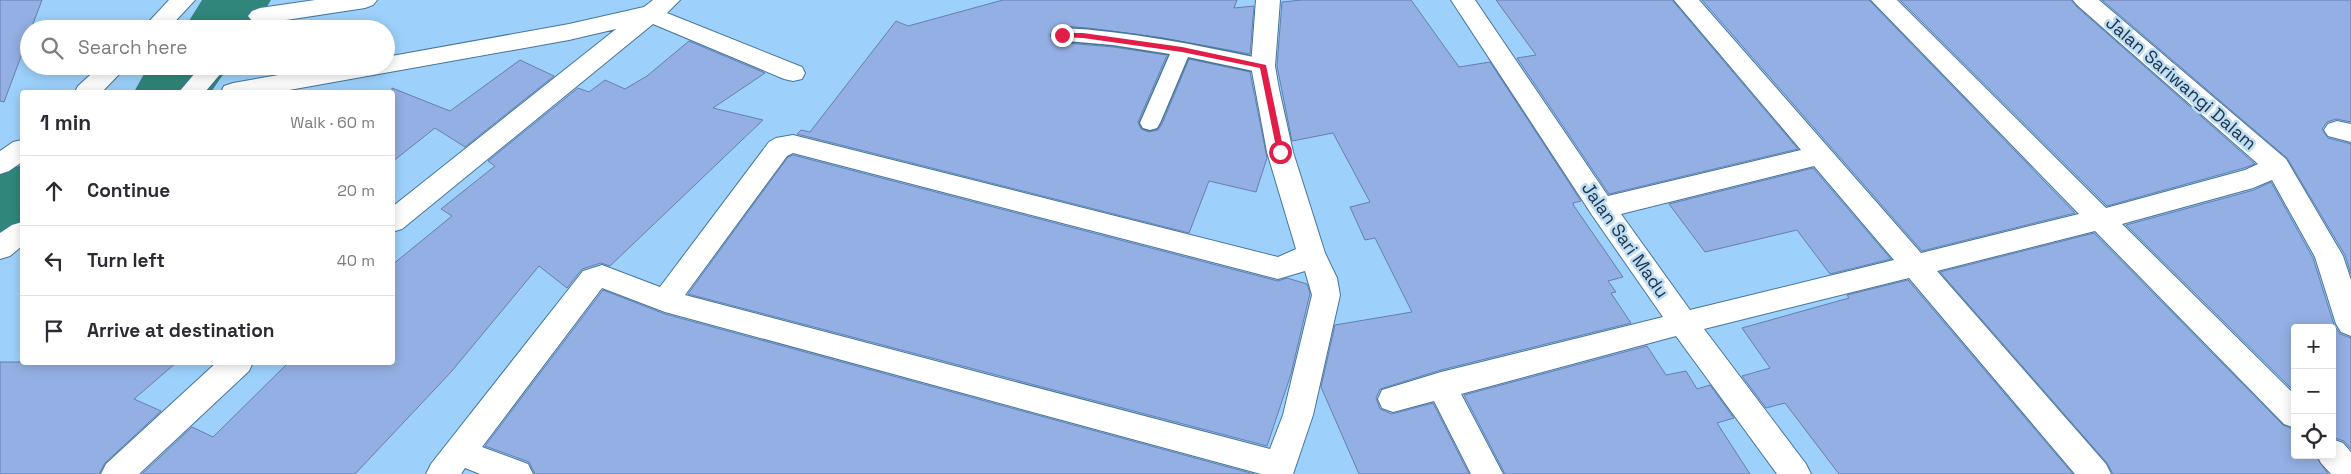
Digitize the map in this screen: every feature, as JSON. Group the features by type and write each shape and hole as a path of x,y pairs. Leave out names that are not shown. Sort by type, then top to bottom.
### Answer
{"street":[{"path":"163,20 183,0"},
{"path":"256,20 279,0"},
{"path":"264,20 365,0"},
{"path":"517,474 451,463 593,279 602,276 665,301 1278,469 1298,414 1326,294 1323,278 1311,253 1280,152 1263,66 1268,0"},
{"name":"Jalan Sari Madu","path":"1463,0 1602,208 1683,323 1794,474"},
{"path":"1686,0 1914,267 2095,474"},
{"path":"1883,0 2294,414"},
{"name":"Jalan Sariwangi Dalam","path":"2085,0 2277,166 2329,256 2351,324"},
{"path":"395,63 569,32 658,7 793,73"},
{"path":"395,220 658,7"},
{"path":"89,90 105,75"},
{"path":"194,90 207,75"},
{"path":"244,90 328,75"},
{"path":"665,301 778,149 792,144 1278,268 1294,264 1311,253"},
{"path":"1602,208 1820,155"},
{"path":"1393,399 1683,323 2102,219 2254,178 2277,166"},
{"path":"0,248 20,233"},
{"path":"117,474 235,365"},
{"path":"1441,385 1487,474"},
{"path":"2336,457 2351,473"}],"lane":[{"path":"1062,35 1083,35 1182,49 1263,66"},
{"path":"1150,123 1182,49"}],"building":[{"path":"0,0 42,0 34,20 20,20 20,59 4,102 0,101"},
{"path":"1003,0 1237,0 1234,8 1254,6 1250,54 1163,38 1088,28 1061,26 1053,29 1050,36 1055,42 1113,47 1167,55 1138,122 1141,129 1149,132 1158,130 1162,124 1189,59 1250,72 1267,158 1256,192 1209,181 1189,233 797,134 801,130 810,132 896,21 908,26"},
{"path":"1302,0 1411,0 1459,67 1490,62 1581,201 1573,203 1574,206 1623,277 1608,281 1616,292 1611,293 1631,323 1441,370 1380,389 1376,398 1380,409 1392,414 1433,403 1469,474 1359,474 1321,387 1335,325 1412,312 1375,238 1365,240 1350,207 1370,202 1333,133 1292,141 1277,66 1282,2"},
{"path":"1496,0 1672,0 1798,149 1609,194 1517,58 1536,55"},
{"path":"1702,0 1869,0 2075,213 1922,251"},
{"path":"1900,0 2071,0 2255,164 2107,206"},
{"path":"2102,0 2351,0 2351,122 2336,119 2327,122 2322,129 2328,138 2351,144 2351,274 2345,255 2287,158"},
{"path":"689,41 765,73 713,108 763,120 610,266 601,263 582,269 567,288 539,266 451,372 355,474 142,474 192,427 213,437 286,365 395,365 395,263 452,216 441,209 495,166 488,161 578,88 589,92 605,80 625,89 647,76"},
{"path":"520,60 554,76 465,147 435,128 395,160 395,90 392,90 392,88 450,111"},
{"path":"793,155 1278,281 1287,278 1307,284 1310,293 1291,374 1267,446 688,294 788,157"},
{"path":"1813,168 1891,259 1830,274 1797,230 1705,252 1669,204"},
{"path":"2271,182 2313,258 2334,324 2291,324 2291,388 2126,225 2254,190"},
{"path":"2094,233 2283,425 2291,428 2291,459 2318,459 2328,474 2113,474 2107,463 1940,272"},
{"path":"1908,280 2073,474 1839,474 1785,403 1766,408 1742,376 1770,368 1742,328 1849,298 1847,295"},
{"path":"603,290 665,314 1254,474 535,474 529,462 485,446"},
{"path":"2336,328 2340,334 2351,338 2351,449 2344,441 2336,438"},
{"path":"1647,346 1666,375 1686,371 1697,389 1710,385 1734,418 1717,423 1750,474 1505,474 1464,395"},
{"path":"0,362 20,362 20,365 174,365 134,399 161,411 105,463 99,474 0,474"}],"waterway":[{"path":"224,20 237,0"},
{"path":"172,90 186,75"},
{"path":"0,206 20,195"}],"route":[{"path":"1062,35 1083,35 1182,49 1263,66 1280,152"}]}
